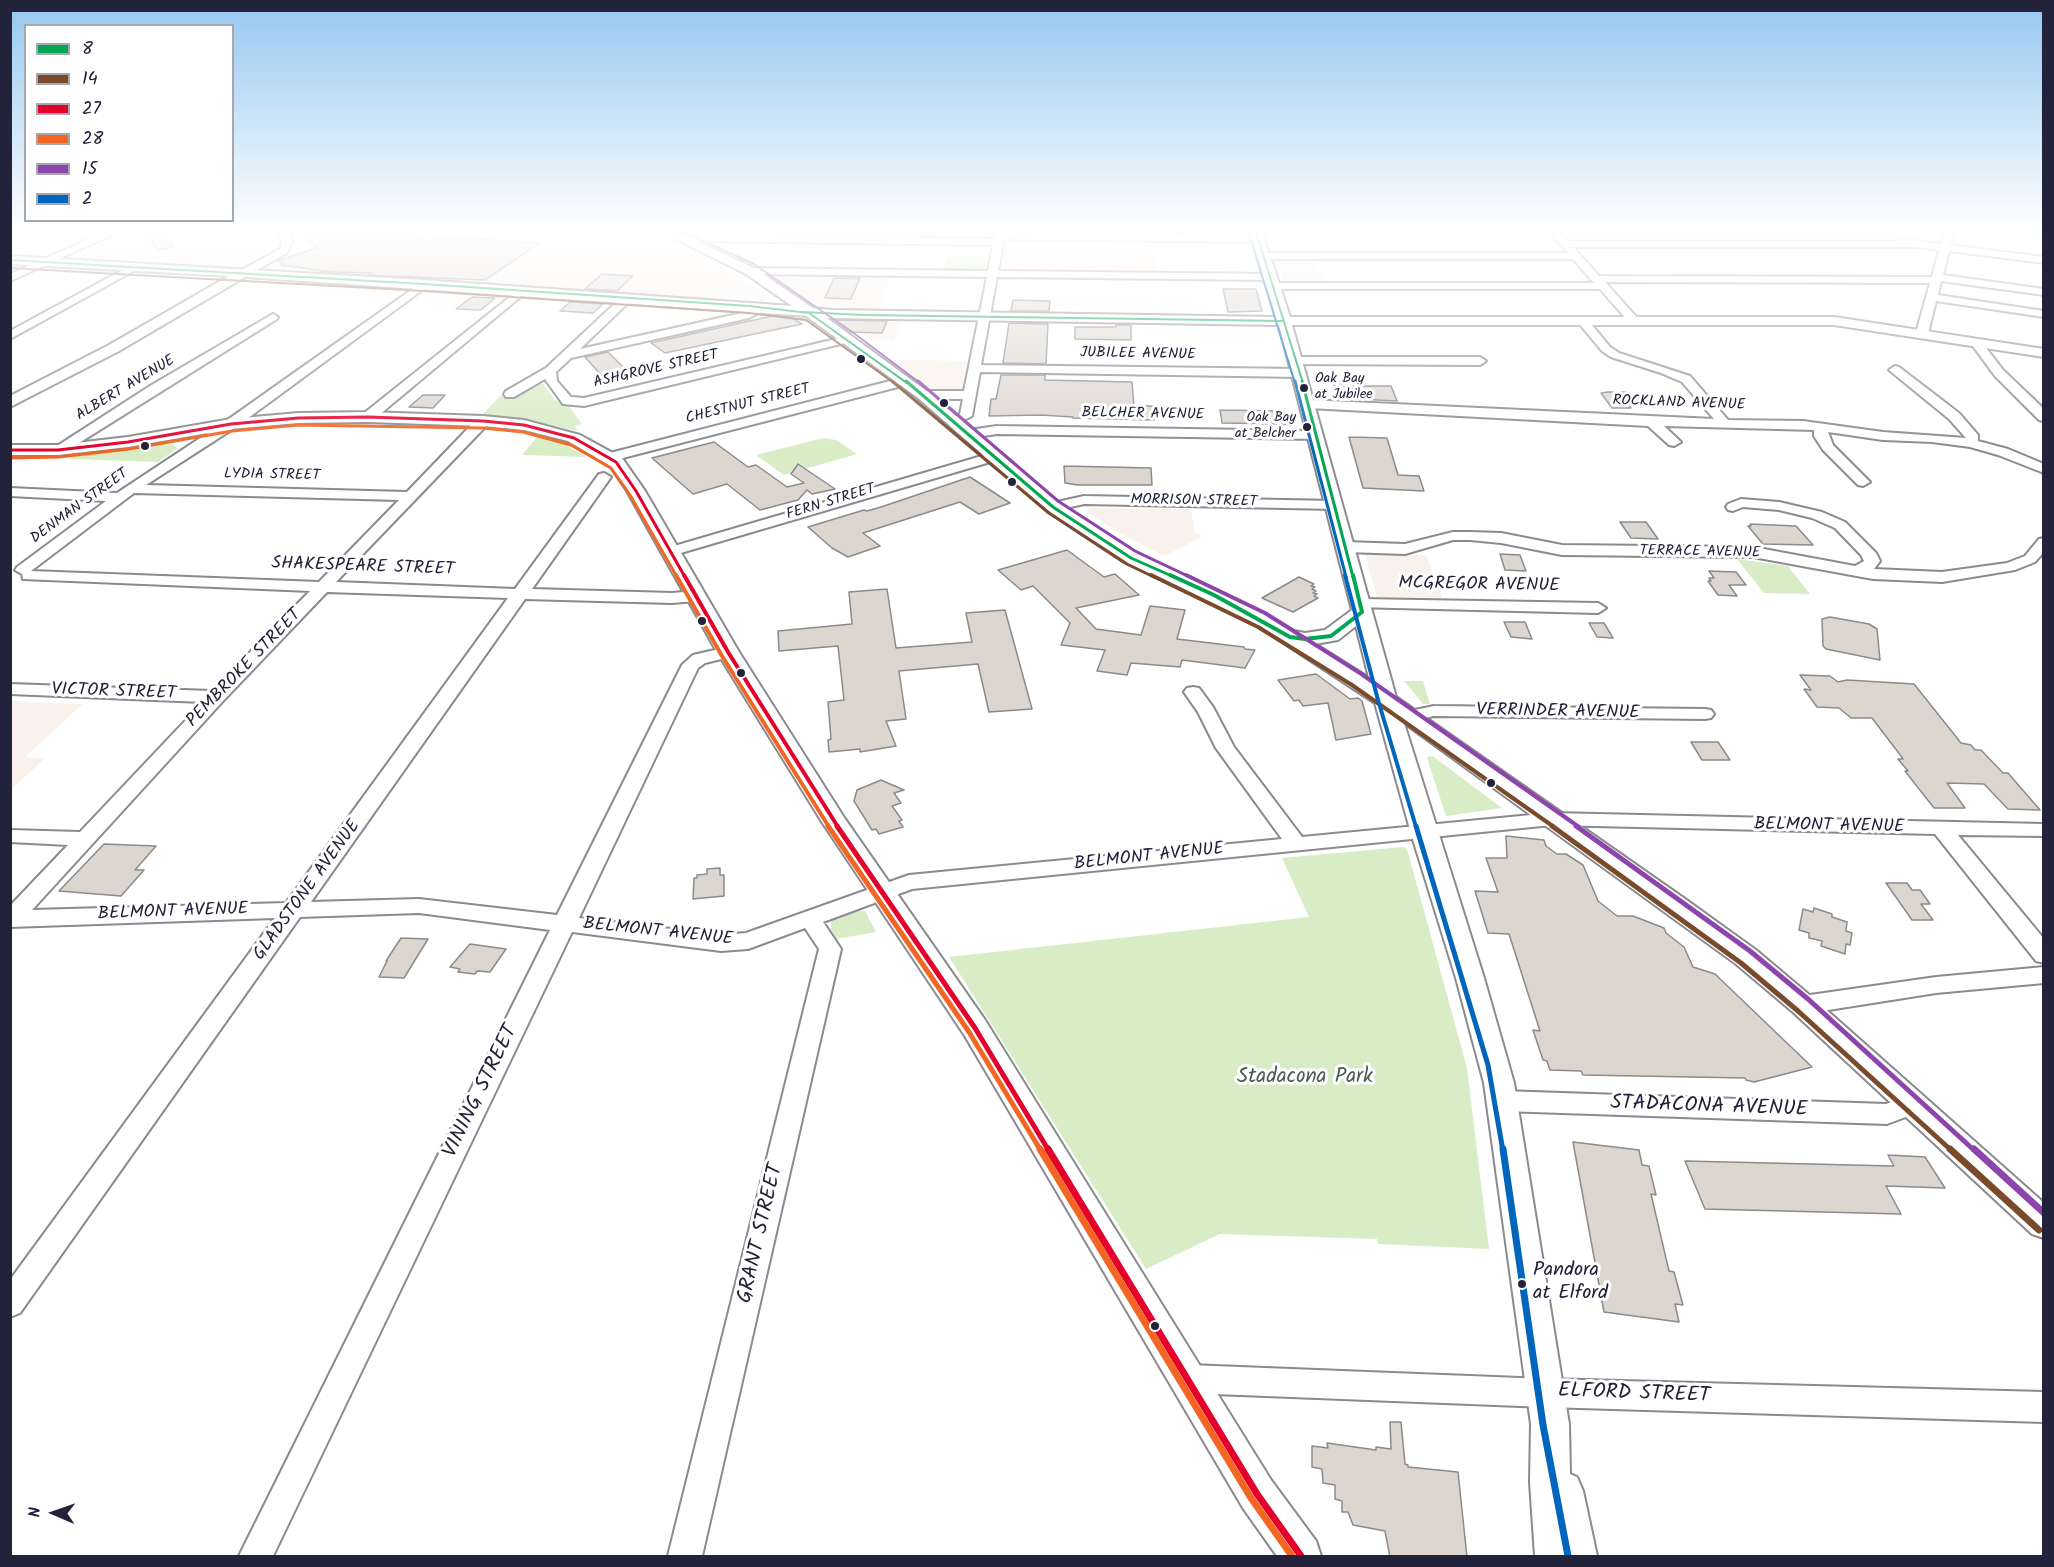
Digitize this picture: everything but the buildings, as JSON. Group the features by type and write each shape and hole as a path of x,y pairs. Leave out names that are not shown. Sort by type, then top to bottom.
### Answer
{"main road":[{"path":"10,402 114,348 188,305"},
{"path":"736,305 809,313 985,317 1284,321 1834,321 2043,353"},
{"path":"749,306 754,305"},
{"path":"799,305 849,339 923,395 992,457 1053,507 1131,558 1214,595 1290,637 1385,698 1737,950 1803,1005 2043,1224"},
{"path":"1279,305 1309,404 1385,698 1424,833 1470,978 1503,1101 1548,1408 1576,1557"},
{"path":"831,327 840,320 864,315"},
{"path":"10,450 58,450 231,424 298,418 368,417 518,424 558,432 611,458 636,491 728,652 834,822 975,1028 1257,1494 1301,1557"},
{"path":"1290,637 1305,639 1331,636 1361,608"},
{"path":"1548,1408 1555,1557"},
{"path":"1257,1494 1287,1557"}],"street":[{"path":"10,336 66,305"},
{"name":"DENMAN STREET","path":"21,573 126,493 231,424 395,305"},
{"path":"368,417 504,305"},
{"path":"510,394 549,371 619,305"},
{"path":"954,421 966,416 987,305"},
{"path":"1620,305 1634,321"},
{"path":"1922,333 1931,305"},
{"path":"1986,305 2043,314"},
{"path":"567,355 745,315 765,307"},
{"name":"ALBERT AVENUE","path":"58,450 273,317"},
{"path":"1583,321 1606,349 1615,355 1665,370 1686,379 1723,422"},
{"name":"ASHGROVE STREET","path":"549,371 551,382 567,401 575,403 849,339"},
{"path":"1976,342 1999,373 2043,417"},
{"name":"JUBILEE AVENUE","path":"976,368 1299,367 1480,362"},
{"path":"1895,370 1954,416 1973,438 1971,443"},
{"name":"CHESTNUT STREET","path":"611,458 894,384"},
{"path":"923,395 970,395"},
{"name":"ROCKLAND AVENUE","path":"1309,404 1652,422 1773,423 1883,436 1932,438 1971,443 2040,463"},
{"name":"PEMBROKE STREET","path":"11,919 218,697 483,421"},
{"path":"1652,422 1674,442"},
{"path":"1821,427 1821,436 1828,447 1863,482"},
{"name":"BELCHER AVENUE","path":"969,434 997,430 1316,435"},
{"path":"158,436 175,437 187,441 189,448 187,453"},
{"name":"FERN STREET","path":"669,552 992,457"},
{"name":"GLADSTONE AVENUE","path":"10,1304 296,909 604,477"},
{"name":"LYDIA STREET","path":"10,492 411,496"},
{"name":"MORRISON STREET","path":"1053,507 1084,500 1335,505"},
{"path":"1732,507 1741,503 1779,506 1817,515 1840,525 1868,553 1872,561 1869,566 1859,570"},
{"name":"TERRACE AVENUE","path":"1346,547 1405,549 1453,536 1470,536 1501,538 1562,550 1753,552 1873,574 1942,577 1998,569 2030,559 2043,542"},
{"path":"10,582 21,573"},
{"name":"SHAKESPEARE STREET","path":"21,573 521,594 672,598 696,596"},
{"name":"MCGREGOR AVENUE","path":"1361,608 1598,608"},
{"name":"VINING STREET","path":"256,1557 691,665 699,659 728,652"},
{"name":"VICTOR STREET","path":"10,689 218,697"},
{"path":"1193,692 1207,711 1225,748 1296,843"},
{"name":"VERRINDER AVENUE","path":"1411,716 1434,711 1706,714"},
{"name":"BELMONT AVENUE","path":"11,919 419,906 722,943 748,941 909,882 1552,819 2043,830"},
{"path":"1600,852 1594,842 1596,835 1615,822"},
{"path":"1942,829 2043,955"},
{"path":"10,836 84,839"},
{"name":"GRANT STREET","path":"685,1557 830,949 808,918"},
{"path":"1803,1005 1936,985 2043,975"},
{"name":"STADACONA AVENUE","path":"1503,1101 1887,1114 1913,1104"},
{"name":"ELFORD STREET","path":"1189,1379 1548,1408 2043,1407"}],"shaded area":[{"path":"818,305 879,305 877,311 826,310"},
{"path":"849,320 901,321 894,341 871,340 844,322"},
{"path":"893,360 967,361 961,392 932,391"},
{"path":"1092,508 1191,509 1194,532 1203,536 1165,556 1130,539 1088,513 1087,510"},
{"path":"1365,553 1426,555 1443,599 1377,598"},
{"path":"11,701 83,704 25,757 44,759 11,790"}],"green space":[{"path":"537,383 543,384 555,400 569,406 582,424 575,426 578,431 533,421 481,416 500,396 512,397"},
{"path":"538,436 564,444 587,457 522,455"},
{"path":"823,438 836,440 857,454 784,475 756,455"},
{"path":"172,444 178,448 158,462 71,459 72,457"},
{"path":"1737,559 1788,566 1810,594 1764,593"},
{"path":"1404,681 1423,681 1430,704 1423,704"},
{"path":"1434,757 1502,808 1446,816 1427,758"},
{"name":"Stadacona Park","path":"1403,847 1407,849 1467,1068 1489,1249 1378,1244 1377,1239 1220,1234 1146,1269 949,957 1309,917 1282,858"},
{"path":"852,911 865,911 876,932 836,939 831,930 831,922"}],"transit line":[{"name":"14","path":"632,305 748,313 806,320 900,387 1049,513 1127,564 1258,627 1352,685 1672,911 1741,963 1798,1011 2039,1230"},
{"name":"8","path":"736,305 809,313 905,381 1053,507 1131,558 1214,595 1290,637 1305,639 1331,636 1362,612"},
{"name":"15","path":"813,305 928,389 1058,501 1135,551 1265,613 1360,673 1680,899 1750,951 1808,999 2044,1213"},
{"name":"2","path":"1272,305 1290,363 1378,700 1488,1065 1496,1102 1543,1425 1568,1556"},
{"name":"8","path":"1279,305 1297,361 1362,612"},
{"name":"8","path":"802,312 864,315 1284,321"},
{"name":"27","path":"10,450 58,450 128,442 231,424 298,418 368,417 483,421 524,425 574,438 616,462 636,491 728,652 834,822 975,1028 1257,1494 1301,1556"},
{"name":"28","path":"10,458 59,457 129,449 232,431 298,425 368,425 483,428 523,432 571,445 611,468 630,495 722,656 828,826 969,1032 1251,1498 1292,1556"}],"place":[{"name":"Oak Bay at Jubilee","path":"1304,388"},
{"name":"Oak Bay at Belcher","path":"1307,427"},
{"name":"Pandora at Elford","path":"1522,1284"}]}
